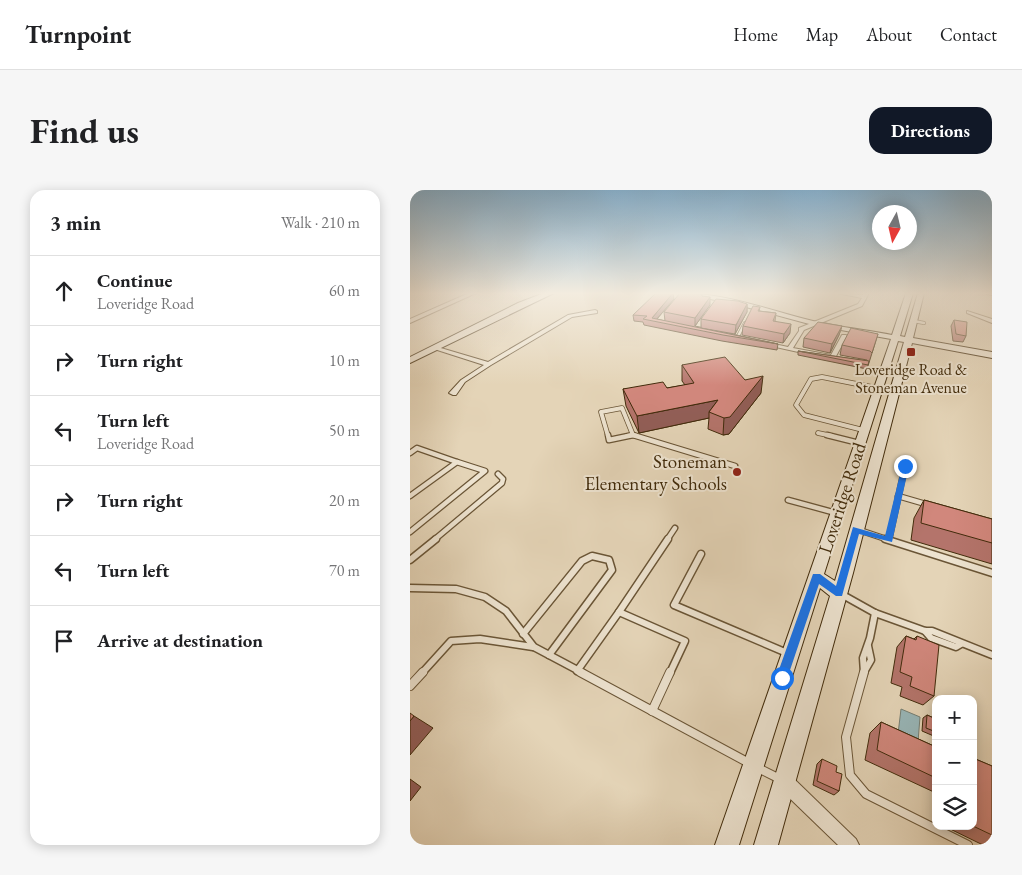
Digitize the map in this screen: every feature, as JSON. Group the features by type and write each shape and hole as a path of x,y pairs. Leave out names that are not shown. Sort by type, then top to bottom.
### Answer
{"main road":[{"path":"410,360 483,324"},
{"path":"802,324 992,355"},
{"name":"Loveridge Road","path":"727,845 899,324"},
{"name":"Loveridge Road","path":"766,845 839,594 913,324"},
{"path":"908,341 935,342 978,353"},
{"path":"816,577 839,594"}],"street":[{"path":"453,393 463,382 489,364 557,324"},
{"path":"789,348 809,326 815,324"},
{"path":"833,357 844,336"},
{"path":"734,338 745,340"},
{"path":"754,342 841,359"},
{"path":"434,348 489,364"},
{"path":"784,781 845,840"}],"lane":[{"path":"734,338 744,324"},
{"path":"863,430 804,415 796,405 811,379 822,377 877,388"},
{"path":"633,435 622,408 601,412 609,440 633,435 735,466"},
{"path":"818,433 859,443"},
{"path":"410,453 417,448 484,472 410,532"},
{"path":"410,496 456,462"},
{"path":"888,540 905,466"},
{"path":"410,560 502,483 503,479 498,474"},
{"path":"898,496 936,507"},
{"path":"788,500 838,513"},
{"path":"577,671 675,528"},
{"path":"856,529 992,573"},
{"path":"701,554 674,605 790,654"},
{"path":"523,634 582,561 592,556 609,560 612,570 549,655"},
{"path":"410,588 442,587 472,591 496,603 506,611 534,647"},
{"path":"839,594 874,613 925,631 931,638 956,647 961,644 992,656"},
{"path":"619,612 685,641 652,711"},
{"path":"874,613 868,646 872,655 870,667 864,672 846,737 850,776 866,794 968,845"},
{"path":"410,686 452,641 480,639 534,647 784,781"}],"water":[{"path":"901,709 920,717 918,742 898,734"}],"building":[{"path":"666,324 679,324 778,344"},
{"path":"744,324 791,324 784,334 743,326"},
{"path":"817,324 842,326 832,344 804,338"},
{"path":"955,324 967,324 966,336 956,334"},
{"path":"851,328 878,334 872,353 842,345"},
{"path":"798,351 869,361 868,365"},
{"path":"725,357 745,380 763,376 730,417 724,418 709,412 718,400 637,416 623,389 663,382 667,388 694,383 682,365"},
{"path":"924,500 992,519 992,543 921,523"},
{"path":"906,636 916,640 917,636 939,645 934,695 910,686 912,677 900,672"},
{"path":"410,713 414,716 410,721"},
{"path":"927,715 932,717 932,730 926,728"},
{"path":"881,722 932,745 932,776 877,750"},
{"path":"822,759 837,766 836,772 842,774 839,791 817,781"},
{"path":"977,760 992,766 992,835 977,828"}],"place":[{"name":"Loveridge Road & Stoneman Avenue","path":"911,352"},
{"name":"Stoneman Elementary Schools","path":"737,472"}],"route":[{"path":"782,678 816,577 839,594 856,529 888,540 905,466"}]}
